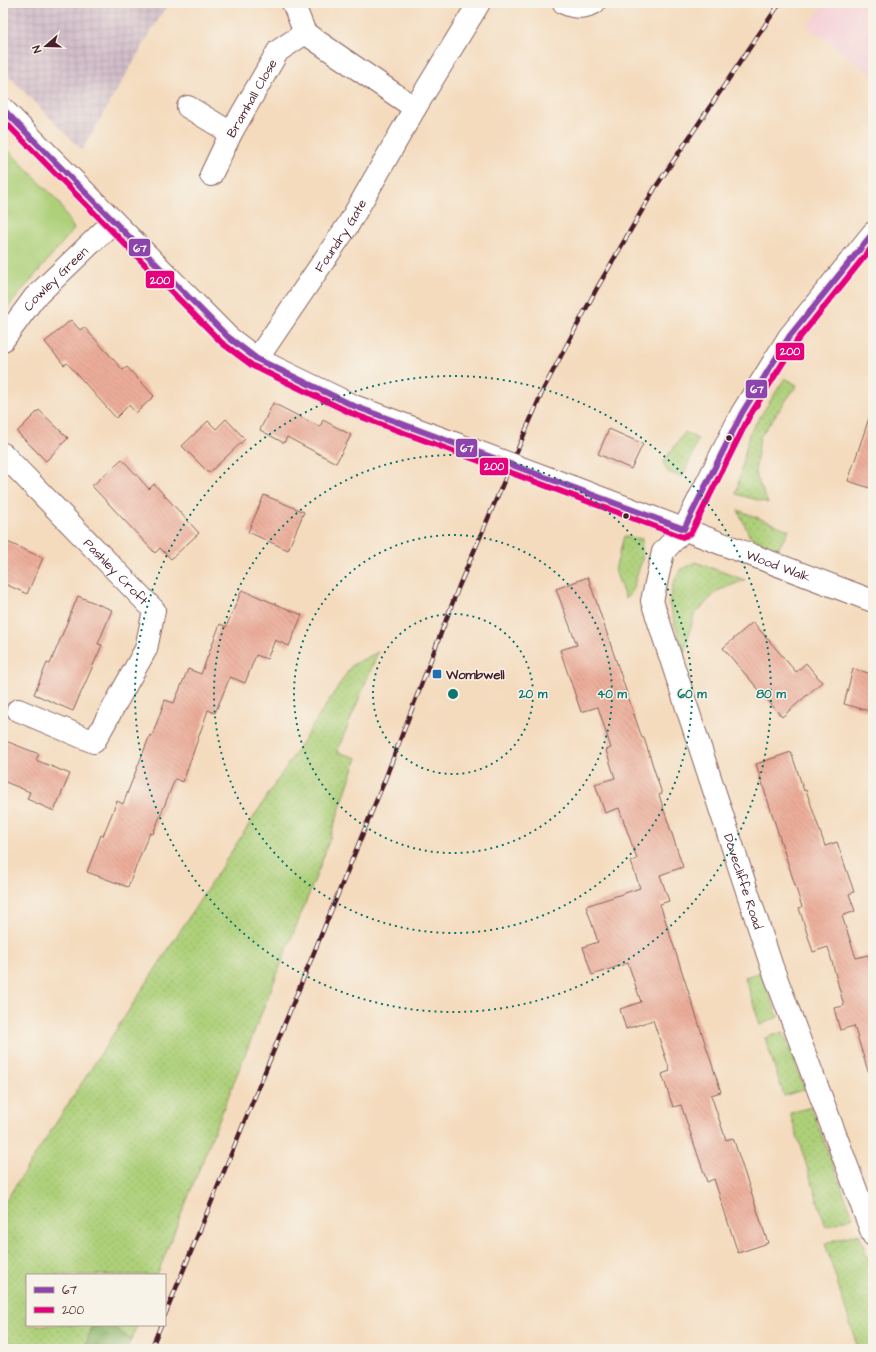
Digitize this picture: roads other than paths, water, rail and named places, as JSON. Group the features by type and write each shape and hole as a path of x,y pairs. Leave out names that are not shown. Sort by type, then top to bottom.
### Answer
{"street":[{"path":"293,3 305,33 415,108"},
{"name":"Foundry Gate","path":"257,359 348,225 415,108 478,3"},
{"path":"564,3 571,7 587,6 594,3"},
{"name":"Bramhall Close","path":"211,175 231,133 278,51 305,33"},
{"path":"188,107 231,133"},
{"name":"Wood Walk","path":"3,109 228,337 257,359 354,406 873,601"},
{"name":"Cowley Green","path":"3,340 34,298 113,222"},
{"name":"Dovecliffe Road","path":"873,233 789,337 742,413 684,529 663,552 652,601 772,968 873,1235"},
{"name":"Pashley Croft","path":"3,454 154,610 146,649 94,742 18,710"}],"railway":[{"path":"166,1313 384,782 459,586 544,388 597,288 655,188 780,3"},
{"path":"151,1349 161,1326"}],"place":[{"name":"Wombwell","path":"437,674"}]}
